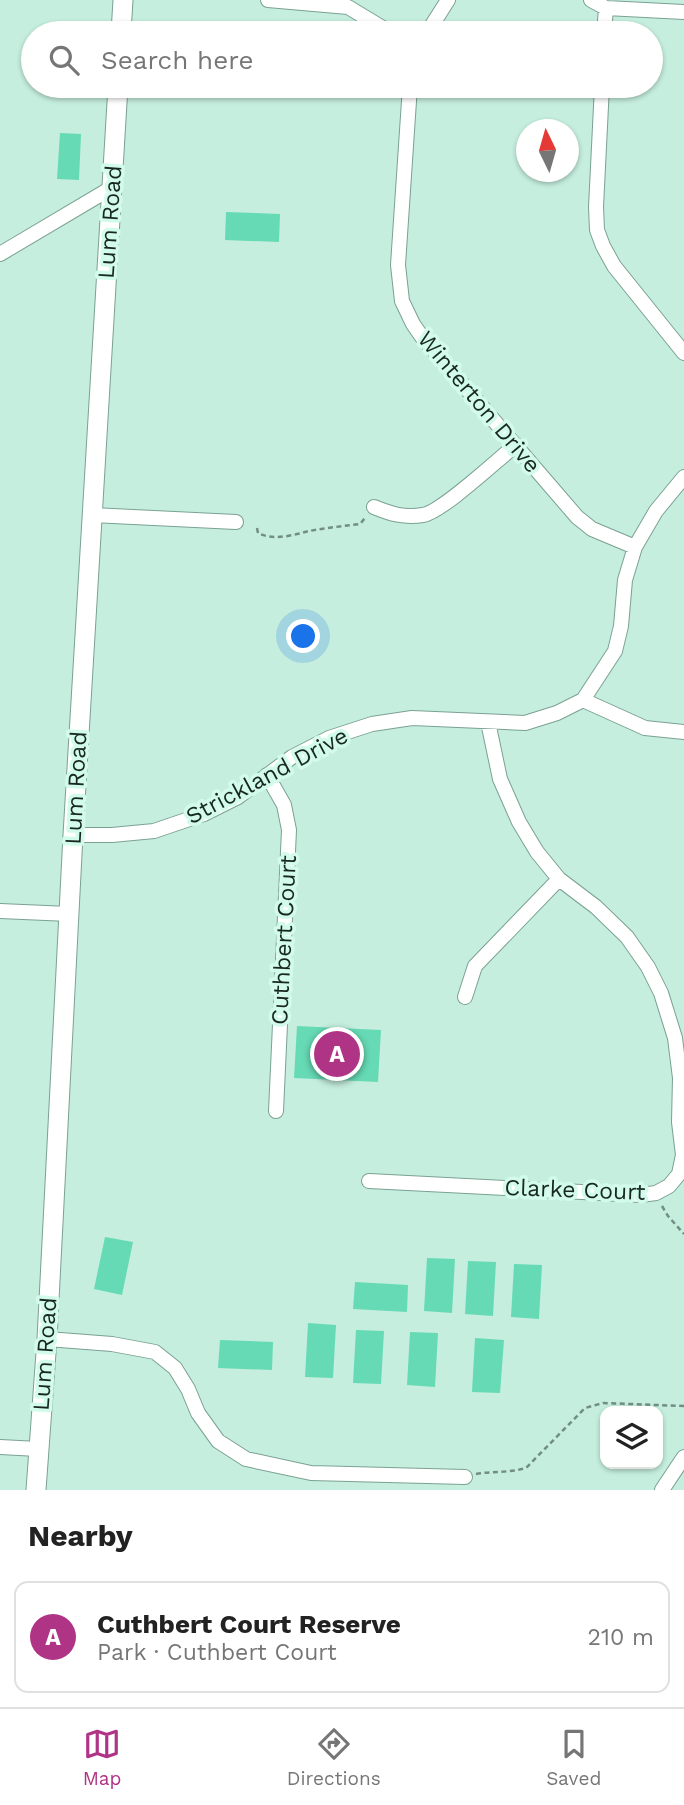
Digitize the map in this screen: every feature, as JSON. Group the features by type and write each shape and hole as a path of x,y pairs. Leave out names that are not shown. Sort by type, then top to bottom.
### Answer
{"street":[{"path":"122,21 123,0"},
{"path":"268,0 348,7 371,21"},
{"path":"435,21 448,0"},
{"path":"591,0 606,8 684,12"},
{"path":"605,21 606,8"},
{"name":"Lum Road","path":"36,1490 47,1339 73,835 117,98"},
{"name":"Winterton Drive","path":"409,98 398,265 402,301 413,324 576,517 592,529 635,547"},
{"path":"601,98 597,230 614,266 684,352"},
{"path":"0,254 113,187"},
{"path":"374,508 398,516 426,515 440,507 516,445"},
{"path":"684,477 656,511 635,547 625,580 621,626 615,651 583,700 646,728 684,732"},
{"path":"92,515 236,522"},
{"name":"Strickland Drive","path":"73,835 154,831 204,814 238,796 292,757 329,738 372,724 412,718 525,723 557,713 583,700"},
{"name":"Clarke Court","path":"369,1181 641,1195 656,1194 679,1174 683,1155 679,1122 680,1078 675,1038 661,993 627,937 596,906 559,879 537,852 519,822 500,779 488,722"},
{"name":"Cuthbert Court","path":"267,775 284,806 289,830 276,1111"},
{"path":"465,997 475,966 559,879"},
{"path":"0,911 69,914"},
{"path":"47,1339 112,1344 155,1352 175,1368 198,1413 218,1441 246,1459 311,1473 465,1477"},
{"path":"0,1447 38,1449"},
{"path":"662,1490 683,1461"}],"path":[{"path":"257,528 258,533 264,536 296,535 360,524 374,508"},
{"path":"656,1194 667,1216 684,1234"},
{"path":"465,1477 526,1468 584,1408 603,1402 684,1406"}],"green space":[{"path":"60,133 81,134 79,180 57,179"},
{"path":"226,212 280,214 279,242 225,240"},
{"path":"297,1026 381,1030 378,1082 294,1078"},
{"path":"105,1237 133,1242 122,1295 94,1289"},
{"path":"427,1258 455,1259 452,1313 424,1311"},
{"path":"468,1261 496,1262 493,1316 465,1314"},
{"path":"514,1264 542,1265 539,1319 511,1317"},
{"path":"355,1282 408,1285 407,1312 353,1309"},
{"path":"308,1323 336,1325 333,1378 305,1377"},
{"path":"356,1330 384,1331 381,1384 353,1383"},
{"path":"410,1332 438,1333 435,1387 407,1385"},
{"path":"475,1338 504,1340 500,1393 472,1392"},
{"path":"220,1340 273,1342 272,1370 218,1368"}],"place":[{"name":"Cuthbert Court Reserve","path":"337,1054"}]}
